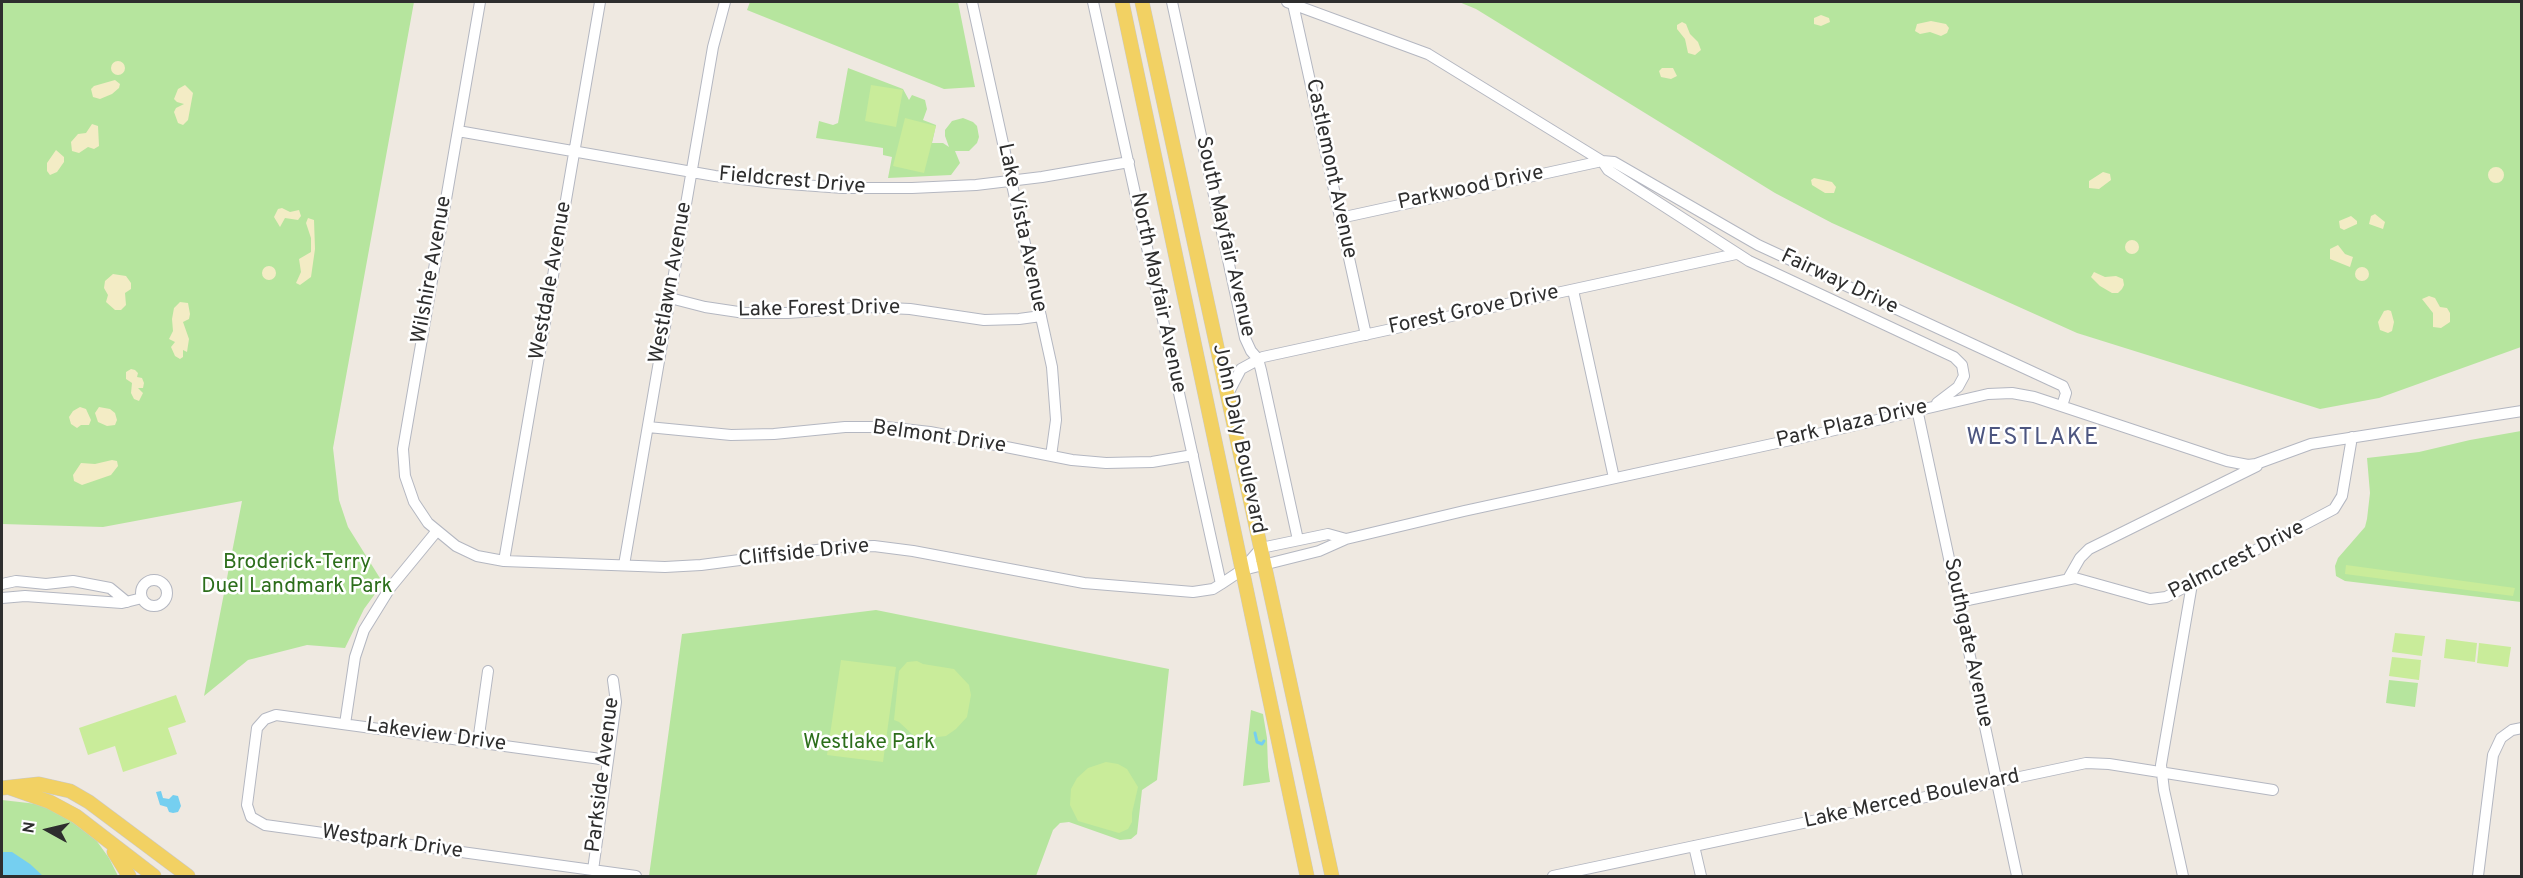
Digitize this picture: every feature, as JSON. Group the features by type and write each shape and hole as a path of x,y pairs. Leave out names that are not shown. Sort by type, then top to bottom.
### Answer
{"main road":[{"name":"John Daly Boulevard","path":"1122,2 1307,876"},
{"name":"John Daly Boulevard","path":"1142,2 1332,876"},
{"path":"6,788 39,784 60,788 79,796 188,876"},
{"path":"1288,787 1285,816 1299,876"},
{"path":"6,788 62,808 154,876"},
{"path":"102,836 129,876"}],"street":[{"name":"Wilshire Avenue","path":"436,531 421,513 409,489 405,476 403,449 480,2"},
{"name":"Westdale Avenue","path":"504,561 600,2"},
{"name":"Westlawn Avenue","path":"624,565 715,35 725,2"},
{"name":"Lake Vista Avenue","path":"972,2 1052,367 1056,403 1051,456"},
{"name":"North Mayfair Avenue","path":"1094,2 1221,584"},
{"name":"South Mayfair Avenue","path":"1172,2 1245,338 1247,345 1258,359 1298,540"},
{"name":"Fairway Drive","path":"1290,3 1428,54 1602,161 1608,170 1736,254 1959,361 1964,370 1962,382 1933,405"},
{"name":"Castlemont Avenue","path":"1290,3 1366,334"},
{"name":"Fieldcrest Drive","path":"458,131 691,172 775,183 855,188 943,187 1011,181 1129,162"},
{"name":"Fairway Drive","path":"1602,161 1614,162 1764,248 2063,387 2066,393 2062,406"},
{"name":"Parkwood Drive","path":"1340,218 1602,161"},
{"name":"Forest Grove Drive","path":"1228,394 1240,369 1258,359 1736,254"},
{"path":"1573,290 1614,478"},
{"name":"Lake Forest Drive","path":"670,298 705,307 745,313 788,313 867,307 910,309 984,320 1019,320 1041,316"},
{"name":"Park Plaza Drive","path":"1242,570 1319,551 1346,539 1988,394 2012,393 2062,406 2248,465 2265,461 2299,447 2522,411"},
{"name":"Southgate Avenue","path":"1917,409 2017,876"},
{"name":"Belmont Drive","path":"648,427 731,435 774,434 845,427 886,427 930,432 1051,456 1121,464 1152,462 1193,455"},
{"name":"Palmcrest Drive","path":"1958,602 2068,579 2090,581 2156,600 2166,597 2328,514 2338,503 2352,437"},
{"path":"2068,579 2084,553 2265,461"},
{"path":"345,724 355,657 364,630 390,588 436,531"},
{"name":"Cliffside Drive","path":"436,531 467,552 504,561 683,567 840,547 874,546 903,549 1108,586 1193,592 1213,589 1242,570"},
{"name":"Park Plaza Drive","path":"1261,548 1328,534 1346,539"},
{"path":"1242,570 1261,548"},
{"path":"2,584 16,581 46,584 72,581 110,588 127,602"},
{"path":"2183,876 2161,758 2192,584"},
{"path":"2,598 25,596 127,602 142,598"},
{"path":"478,742 488,671"},
{"name":"Parkside Avenue","path":"593,870 616,702 613,680"},
{"name":"Lakeview Drive","path":"265,719 282,715 608,760"},
{"name":"Westpark Drive","path":"265,719 255,734 246,799 251,817 260,824 636,876"},
{"path":"2478,876 2493,755 2501,738 2512,730 2522,728"},
{"name":"Lake Merced Boulevard","path":"1553,876 2086,763 2109,764 2273,790"},
{"path":"1694,846 1701,876"}],"green space":[{"name":"Broderick-Terry Duel Landmark Park","path":"2,2 414,2 333,448 339,500 348,527 383,583 364,609 345,648 307,645 248,660 204,696 242,501 103,527 2,524"},
{"path":"750,2 958,2 975,87 944,89 747,10"},
{"path":"1459,2 2521,2 2521,347 2379,398 2320,409 2077,333 1832,223 1775,193 1476,9"},
{"path":"848,68 903,89 909,100 912,95 925,100 927,109 923,120 936,125 932,143 943,143 949,147 945,130 952,121 963,118 977,126 979,137 977,143 969,151 955,151 960,163 951,175 888,178 892,157 883,155 883,148 816,138 819,121 833,125 838,123"},
{"path":"871,85 903,90 896,127 865,121"},
{"path":"905,118 936,126 924,173 893,166"},
{"path":"2521,431 2521,602 2345,581 2336,576 2335,566 2338,558 2365,527 2370,493 2367,458 2419,452"},
{"path":"2346,565 2515,588 2513,596 2345,574"},
{"name":"Westlake Park","path":"876,610 1169,669 1157,780 1142,790 1137,834 1131,839 1120,840 1069,822 1060,823 1053,830 1036,876 649,876 682,634"},
{"path":"2395,633 2425,636 2422,656 2392,652"},
{"path":"2446,639 2477,643 2475,662 2444,658"},
{"path":"2479,643 2511,647 2508,667 2477,663"},
{"path":"2392,657 2421,660 2419,680 2389,676"},
{"path":"841,660 896,667 883,762 827,755"},
{"path":"917,661 954,669 969,685 971,695 967,717 946,736 922,739 894,720 899,671 907,662"},
{"path":"2389,680 2418,683 2415,707 2386,703"},
{"path":"176,695 186,722 168,728 177,754 123,772 115,746 88,755 79,728"},
{"path":"1251,710 1263,714 1270,782 1243,786"},
{"path":"1106,762 1118,764 1127,769 1138,787 1132,822 1128,829 1119,833 1078,821 1070,805 1071,789 1077,778 1088,768"},
{"path":"2,800 37,804 62,814 96,840 118,876 2,876"}],"sand":[{"path":"1821,15 1829,18 1830,22 1821,26 1814,24 1814,18"},
{"path":"1931,21 1946,24 1949,28 1947,33 1941,36 1930,32 1920,34 1915,31 1917,24"},
{"path":"1682,22 1686,24 1690,34 1698,42 1701,50 1695,55 1688,53 1685,39 1677,29 1677,25"},
{"path":"115,61 121,61 125,68 121,75 115,75 111,71 111,65"},
{"path":"1662,68 1673,68 1677,76 1671,79 1661,77 1659,71"},
{"path":"115,80 120,84 112,94 100,99 93,97 91,89 94,86"},
{"path":"185,85 193,93 188,120 183,125 178,123 174,112 176,108 184,104 174,99 178,89"},
{"path":"92,124 98,126 99,146 94,149 88,147 79,153 72,151 71,142 78,134 86,133"},
{"path":"56,150 64,157 64,162 57,172 50,175 47,171 47,163"},
{"path":"2496,167 2504,175 2496,183 2488,175"},
{"path":"2103,172 2110,174 2111,180 2099,189 2089,188 2089,181"},
{"path":"1814,178 1832,182 1836,187 1834,193 1825,193 1812,185 1811,180"},
{"path":"282,208 290,212 299,210 301,216 298,220 285,218 280,227 274,217 278,209"},
{"path":"2375,214 2385,222 2383,229 2369,224 2371,216"},
{"path":"2351,216 2357,224 2344,230 2340,228 2339,221"},
{"path":"308,218 314,220 315,249 311,277 300,285 296,283 301,272 299,259 311,252 311,238 306,223"},
{"path":"2129,240 2135,240 2139,247 2135,254 2129,254 2125,250 2125,244"},
{"path":"2338,245 2345,254 2353,257 2350,267 2330,259 2330,249"},
{"path":"269,266 274,268 276,273 274,278 269,280 264,278 262,273 264,268"},
{"path":"2359,267 2365,267 2369,274 2365,281 2359,281 2355,277 2355,271"},
{"path":"2094,272 2105,277 2116,276 2123,279 2122,289 2118,293 2112,293 2100,286 2091,277"},
{"path":"113,274 126,276 131,283 131,289 125,293 126,305 121,310 115,310 106,302 108,295 104,288 105,281"},
{"path":"2429,296 2435,298 2440,307 2447,308 2450,313 2450,322 2441,328 2433,327 2433,313 2422,299"},
{"path":"180,302 188,303 190,314 189,319 183,322 189,339 187,352 183,350 183,357 180,359 175,356 171,347 175,342 169,339 173,331 174,308"},
{"path":"2384,311 2391,311 2394,322 2392,331 2388,333 2380,330 2378,322"},
{"path":"131,369 138,373 137,377 142,378 144,383 143,388 138,388 143,393 139,401 134,399 131,393 132,383 126,379 126,372"},
{"path":"80,407 86,409 91,420 89,425 81,425 77,428 71,424 69,417"},
{"path":"99,407 110,409 115,413 117,420 115,425 107,426 98,422 95,413"},
{"path":"117,461 118,466 111,475 82,485 74,481 73,475 81,463 95,464"}],"water":[{"path":"161,791 163,798 178,796 181,806 178,812 169,812 167,807 160,805 156,792"},
{"path":"2,852 12,852 43,876 2,876"}],"waterway":[{"path":"1255,733 1257,742 1262,744 1264,741"}],"district":[{"name":"WESTLAKE","path":"2033,439"}]}
